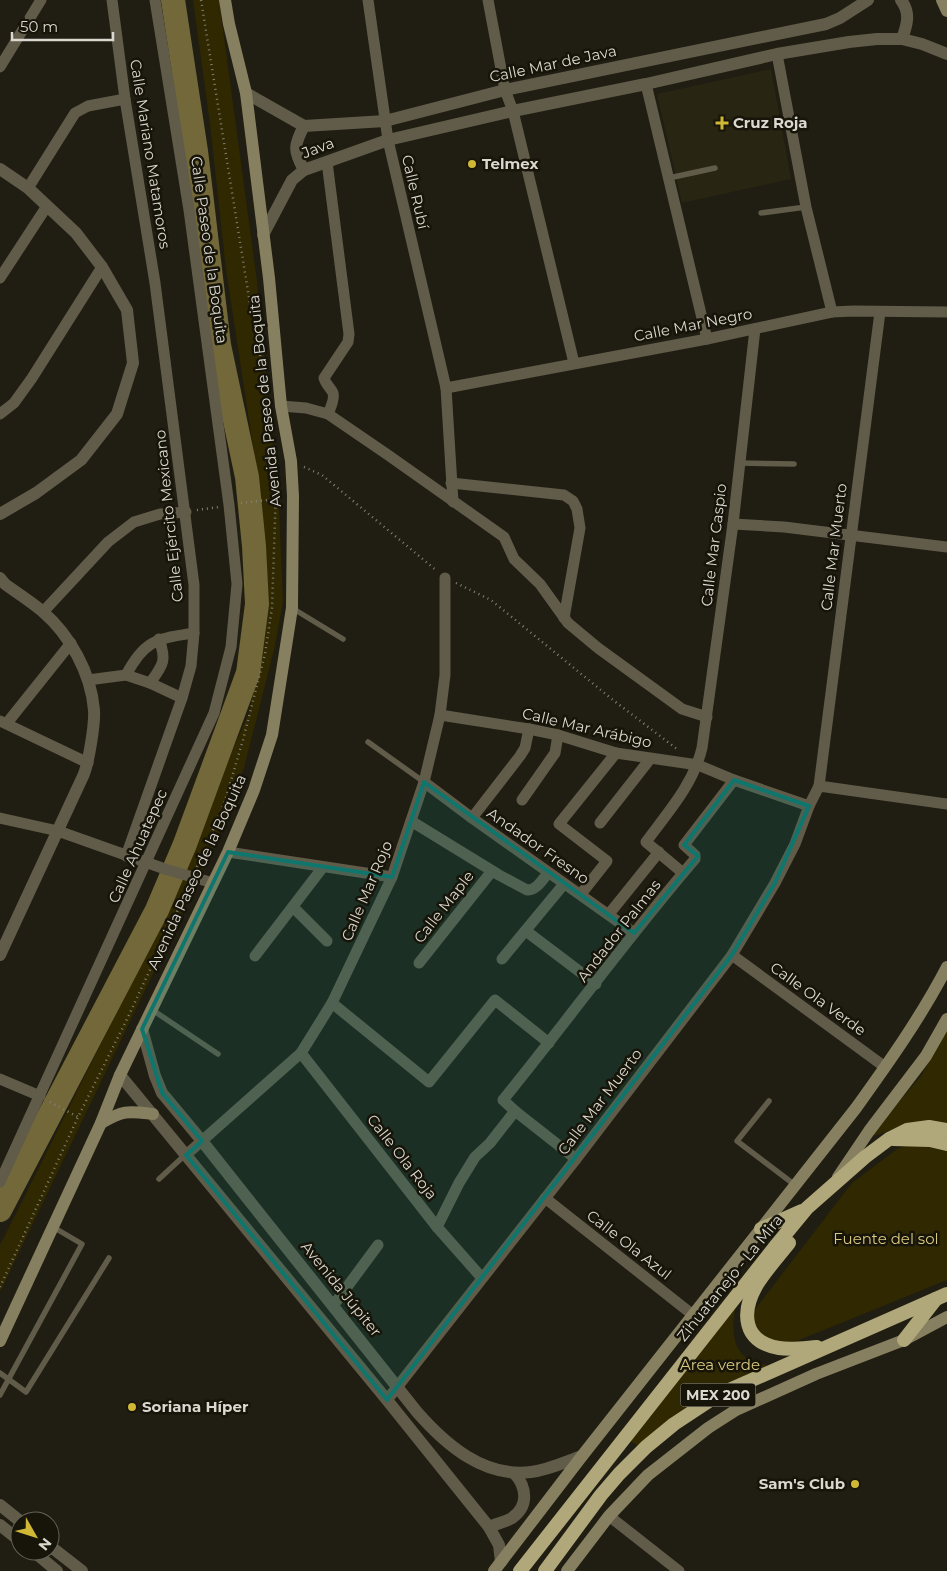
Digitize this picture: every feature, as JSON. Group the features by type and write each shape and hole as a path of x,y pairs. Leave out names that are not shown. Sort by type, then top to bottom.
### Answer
{"highway":[{"name":"Zihuatanejo - La Mira","path":"520,1571 774,1248 808,1208 889,1139 907,1130 929,1127 947,1130"},
{"path":"889,1139 930,1140 947,1144"},
{"path":"829,1346 790,1349 776,1348 756,1338 747,1324 746,1315 756,1286 833,1185"},
{"path":"761,1229 808,1208"},
{"path":"904,1340 942,1295"},
{"name":"MEX 200","path":"545,1571 601,1495 619,1474 646,1447 674,1424 718,1395 942,1295"}],"main road":[{"name":"Avenida Paseo de la Boquita","path":"0,1342 101,1123 120,1075 228,852 254,790 272,735 292,608 293,496 246,93 225,0"},
{"path":"942,0 947,11"},
{"path":"498,1566 582,1456 795,1186 885,1067 929,1002 947,967"},
{"path":"833,1185 869,1130 926,1056 947,1019"},
{"path":"101,1123 119,1113 130,1111 153,1114"},
{"path":"567,1571 609,1516 648,1475 708,1428 736,1410 816,1374 904,1340 947,1317"}],"street":[{"path":"0,67 39,3 50,0"},
{"name":"Calle Mariano Matamoros","path":"112,0 124,99 155,283"},
{"name":"Calle Paseo de la Boquita","path":"155,0 189,210 229,505"},
{"name":"Calle Rubí","path":"368,0 388,140 446,388"},
{"path":"488,0 505,90 513,111 574,363"},
{"name":"Calle Mar de Java","path":"304,126 385,121 505,90 826,24 840,18 868,0"},
{"path":"901,0 908,13 902,39"},
{"path":"388,140 778,54 849,42 902,39 922,44 947,54"},
{"path":"778,54 806,207 832,312"},
{"path":"673,56 677,77"},
{"path":"646,84 707,339"},
{"path":"246,93 304,126 295,143 297,157 304,170"},
{"path":"28,188 75,113 88,106 124,99"},
{"name":"Java","path":"263,235 292,180 304,170 388,140"},
{"path":"327,162 349,334 348,342 324,378 326,384 333,392 328,414"},
{"path":"0,169 28,188 76,233 102,267 127,310 133,363 117,414 81,460 36,493 0,514"},
{"path":"0,278 47,206"},
{"path":"0,414 14,403 32,378 102,267"},
{"name":"Calle Ejército Mexicano","path":"126,856 182,698 191,666 194,633 194,585 186,512 155,283"},
{"name":"Calle Mar Negro","path":"446,388 707,339 832,312 947,312"},
{"name":"Calle Mar Muerto","path":"819,786 880,312"},
{"name":"Calle Mar Caspio","path":"659,852 646,842 686,789 698,765 702,748 733,524 755,329"},
{"path":"446,388 454,502"},
{"path":"281,406 306,408 328,414 504,537 514,559 540,584 568,623 598,648 682,709 706,721"},
{"path":"452,483 564,495 573,501 577,509 580,528 564,618"},
{"name":"Calle Ahuatepec","path":"0,1182 214,713 230,647 236,584 229,505"},
{"path":"43,612 108,542 134,522 160,514 186,512"},
{"path":"733,524 784,527 947,547"},
{"name":"Calle Mar Rojo","path":"186,1155 302,1053 332,1003 392,877 424,782 440,715 445,675 445,578"},
{"path":"0,955 88,763 94,711 88,680 70,642 43,612 2,584"},
{"path":"126,675 134,659 144,649 159,639 194,633"},
{"path":"150,683 164,661 164,653 159,639"},
{"path":"70,642 3,722 88,763"},
{"path":"88,680 126,675 150,683 182,698"},
{"name":"Calle Mar Arábigo","path":"440,715 558,735 616,753 698,765 734,780 809,806"},
{"path":"472,818 520,756 525,748 529,729"},
{"path":"522,800 555,753 558,735"},
{"path":"580,894 607,861 559,824 616,753"},
{"path":"600,823 650,759"},
{"name":"Andador Palmas","path":"515,1111 503,1100 596,984 634,933 695,860 695,855 684,845 734,780"},
{"name":"Andador Fresno","path":"424,782 634,933"},
{"path":"809,806 819,786 947,804"},
{"name":"Calle Mar Muerto","path":"387,1400 576,1159 732,955 775,883 795,844 809,806"},
{"path":"0,818 58,831 165,870 213,883"},
{"path":"411,821 492,871 527,890 537,886 548,872"},
{"path":"228,852 392,877"},
{"path":"609,914 659,852 683,873"},
{"path":"255,956 323,867"},
{"name":"Calle Maple","path":"419,963 492,871"},
{"path":"502,959 564,884"},
{"path":"293,907 327,941"},
{"path":"526,931 596,984"},
{"name":"Calle Ola Verde","path":"732,955 885,1067"},
{"path":"332,1003 429,1082 495,1000 549,1043"},
{"name":"Avenida Júpiter","path":"142,1029 155,1076 162,1093 438,1435 460,1452 488,1468 514,1473 548,1469 582,1456"},
{"name":"Calle Ola Roja","path":"302,1053 437,1227 482,1278"},
{"path":"120,1075 489,1527 499,1545 498,1566"},
{"path":"0,1079 40,1096"},
{"path":"437,1227 459,1182 475,1156 490,1143 515,1111 576,1159"},
{"name":"Calle Ola Azul","path":"545,1198 693,1315"},
{"path":"333,1306 378,1245"},
{"path":"489,1527 510,1519 519,1512 524,1501 525,1491 520,1479 514,1473"},
{"path":"0,1505 10,1513"},
{"path":"609,1516 679,1571"},
{"path":"0,1525 10,1533"},
{"path":"60,1554 82,1571"},
{"path":"45,1561 57,1571"}],"lane":[{"path":"669,178 715,168"},
{"path":"761,213 806,207"},
{"path":"739,463 794,464"},
{"path":"292,608 343,639"},
{"path":"368,742 424,782"},
{"path":"151,1009 218,1054"},
{"path":"769,1101 737,1141 795,1186"},
{"path":"159,1179 186,1155"},
{"path":"0,1395 82,1244 53,1227"},
{"path":"0,1373 26,1392 108,1258"}],"path":[{"path":"277,459 290,461 322,476 445,578 491,600 613,700 698,765"},
{"path":"186,512 293,496"},
{"path":"40,1096 78,1116"}],"highlighted area":[{"path":"734,780 809,806 775,883 732,955 387,1400 186,1155 202,1141 162,1093 142,1029 228,852 392,877 424,782 634,933 698,856 684,845"}],"shaded area":[{"name":"Cruz Roja","path":"771,69 791,179 682,203 657,94"}],"green space":[{"path":"193,0 219,0 257,281 279,507 283,601 275,646 244,768 210,855 0,1292 0,1245 151,944 190,846 249,713 264,637 257,472 226,270 210,124"},
{"path":"947,1029 947,1126 904,1126 868,1138 921,1076"},
{"name":"Fuente del sol","path":"914,1143 947,1149 947,1280 785,1345 758,1334 752,1318 756,1308 852,1183 897,1149"},
{"name":"Area verde","path":"737,1301 733,1325 735,1342 738,1349 750,1360 769,1366 642,1448 630,1441"}],"waterway":[{"path":"0,1210 157,910 185,844 248,673 257,604 254,546 247,477 219,345 196,151 173,0"}],"place":[{"name":"Cruz Roja","path":"722,123"},
{"name":"Telmex","path":"472,164"},
{"name":"Soriana Híper","path":"132,1407"},
{"name":"Sam's Club","path":"855,1484"}]}
